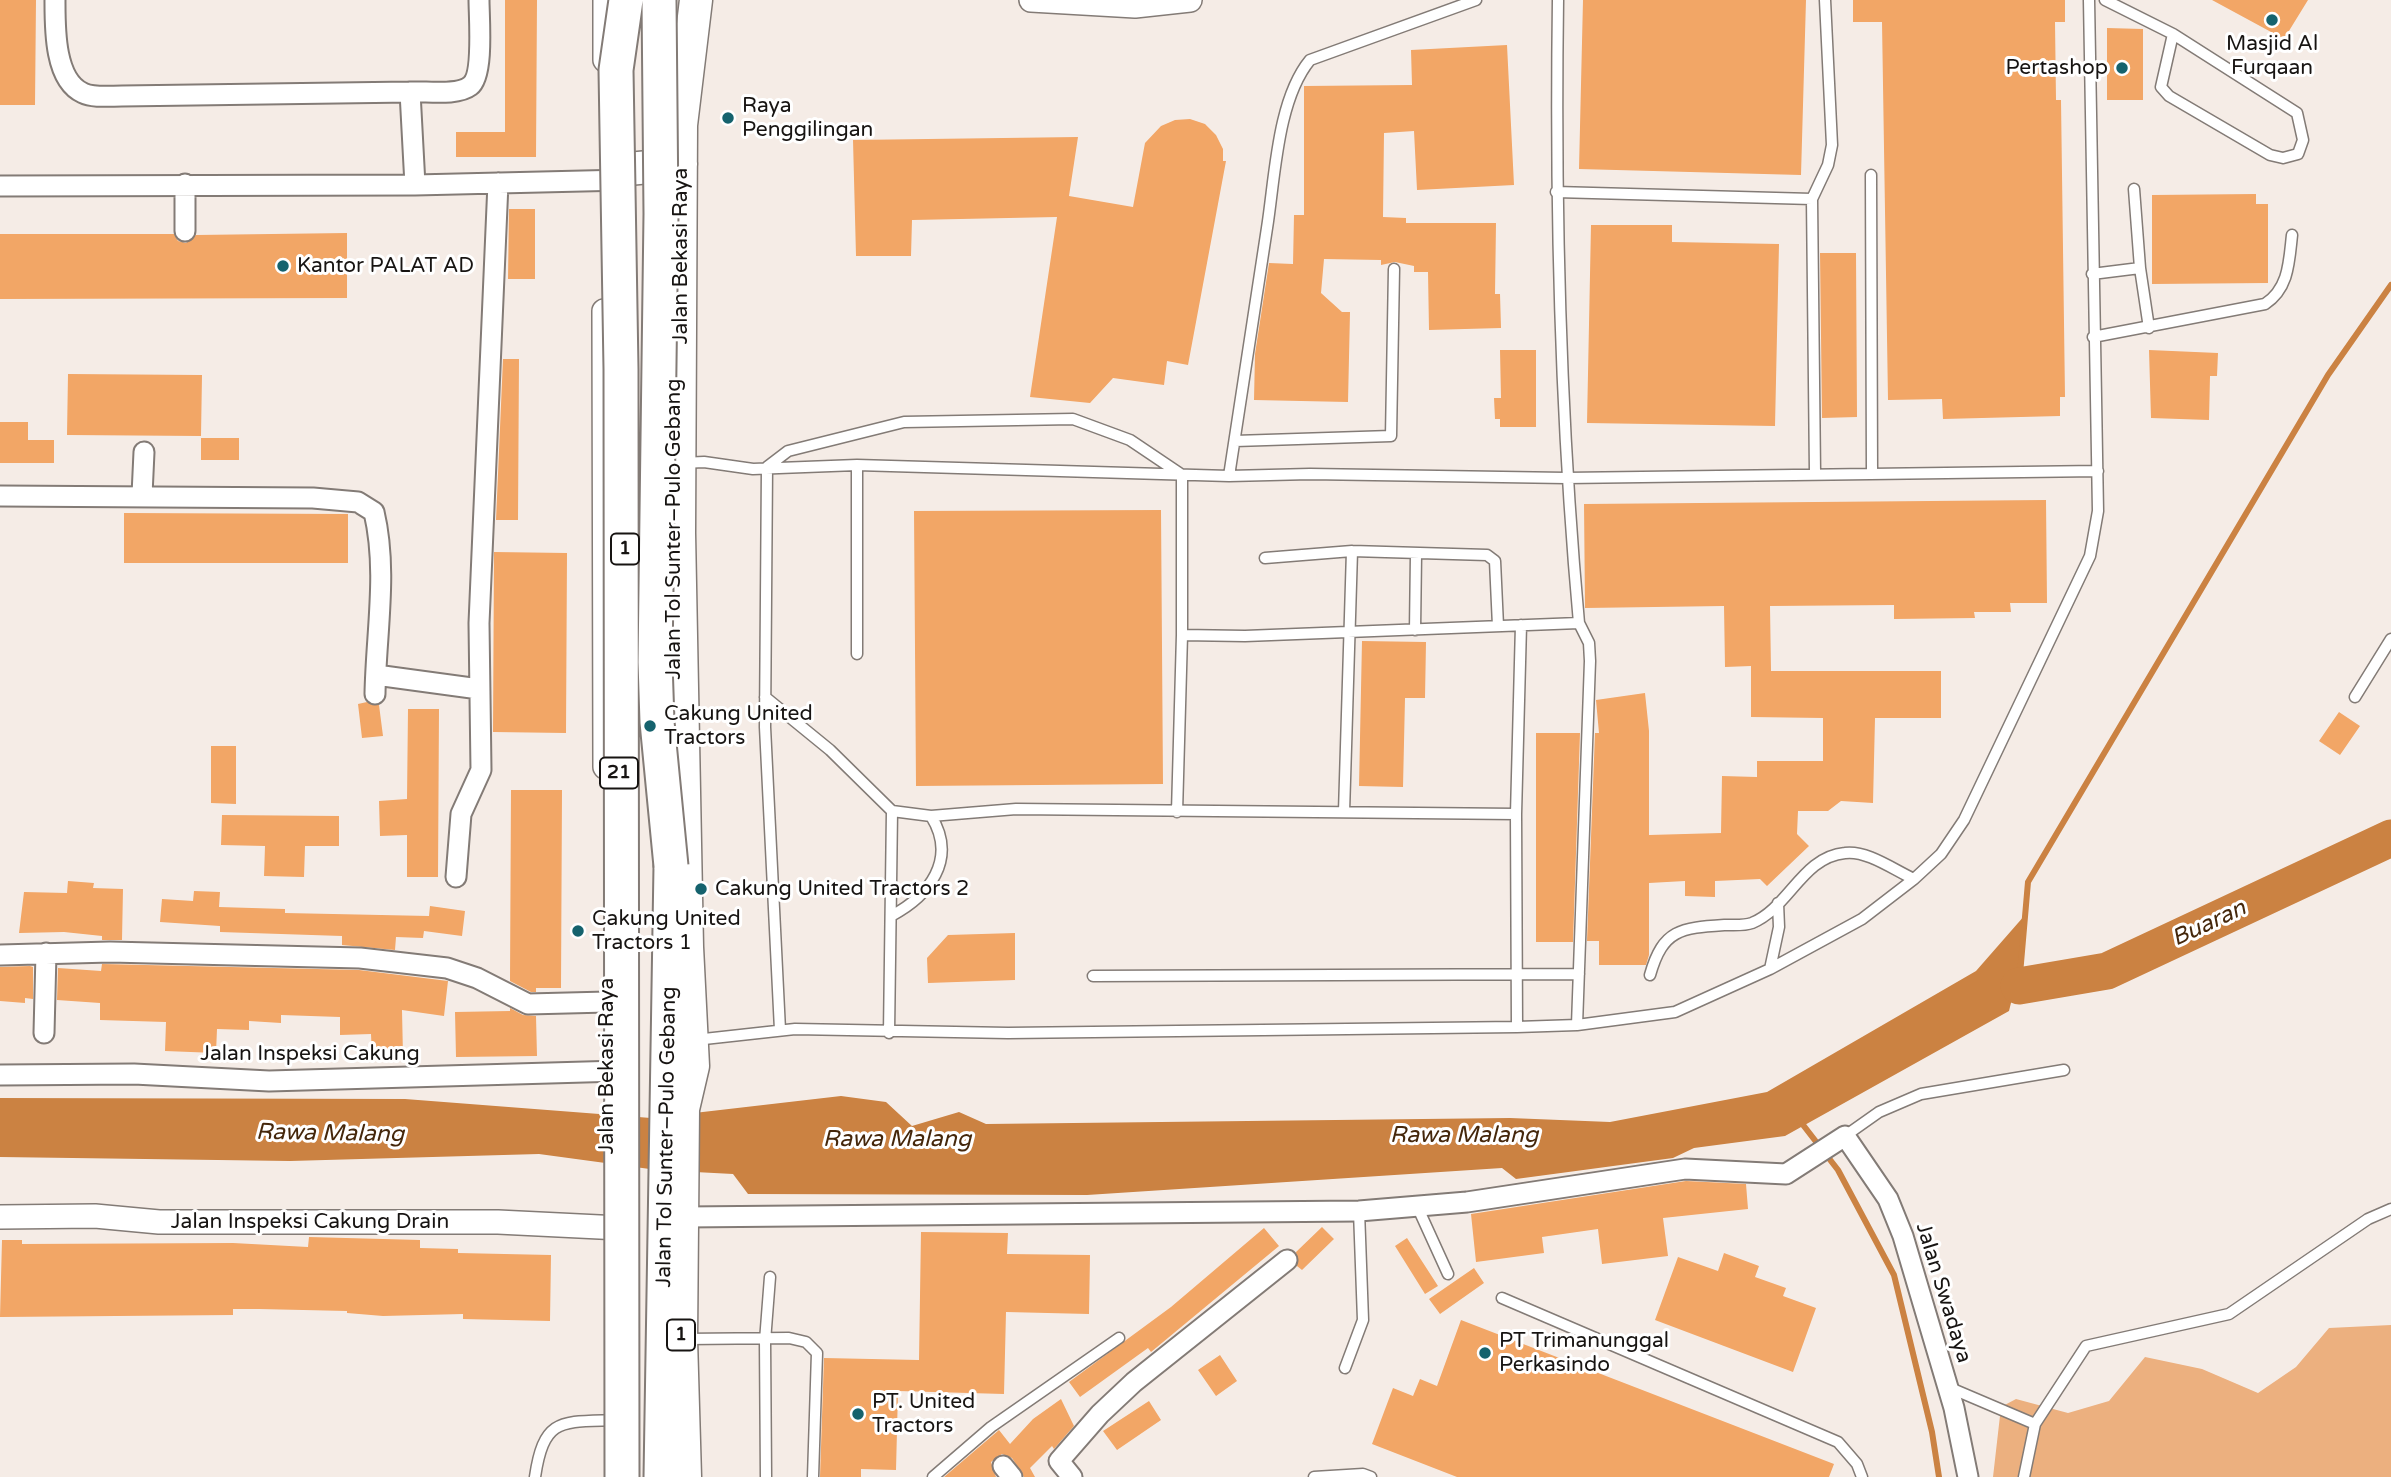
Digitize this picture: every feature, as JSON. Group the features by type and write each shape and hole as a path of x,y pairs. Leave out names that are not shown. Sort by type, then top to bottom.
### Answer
{"highway":[{"name":"Jalan Tol Sunter–Pulo Gebang","path":"614,0 621,369 622,1477"},
{"name":"Jalan Bekasi Raya","path":"616,1477 617,1196 613,1086 620,177 626,0"},
{"path":"616,70 626,0"},
{"path":"659,0 661,214 655,662 657,722 671,866"},
{"name":"Jalan Tol Sunter–Pulo Gebang","path":"661,1477 671,866 676,190 673,0"},
{"name":"Jalan Bekasi Raya","path":"685,1477 689,1340 683,1205 683,1109 693,1053 686,921 680,463 681,125 696,0"},
{"path":"620,177 681,164"}],"street":[{"path":"55,0 55,28 64,73 70,85 84,94 122,96 459,90 471,86 478,74 479,0"},
{"name":"Jalan Bekasi Raya","path":"605,0 620,177 607,1002 613,1086"},
{"path":"1031,0 1135,6 1189,0"},
{"path":"410,92 415,185"},
{"path":"0,186 415,185 620,177"},
{"path":"456,877 461,814 481,770 479,689 482,514 498,183"},
{"path":"185,184 185,231"},
{"path":"142,495 144,452"},
{"path":"0,496 142,495 313,498 358,502 374,512 380,553 376,684 479,689"},
{"path":"44,1033 46,953"},
{"path":"0,955 46,953 360,958 447,968 477,978 528,1004 607,1002"},
{"name":"Jalan Inspeksi Cakung","path":"0,1075 134,1074 269,1080 613,1086"},
{"path":"683,1205 748,1216 1359,1211 1480,1200 1685,1169 1786,1174 1840,1140"},
{"name":"Jalan Swadaya","path":"1840,1140 1888,1199 1903,1236 1948,1387 1968,1477"},
{"name":"Jalan Inspeksi Cakung Drain","path":"0,1217 95,1216 159,1222 498,1222 617,1196"},
{"path":"1072,1477 1059,1461 1100,1414 1134,1382 1287,1260"}],"lane":[{"path":"1229,476 1277,166 1289,101 1298,74 1310,60 1476,0"},
{"path":"1558,0 1556,192 1566,478 1579,623 1588,643 1590,661 1577,1025"},
{"path":"1815,473 1812,198 1828,165 1832,145 1825,0"},
{"path":"693,1053 780,1030 840,1029 889,1033 1577,1025 1675,1012 1770,969 1862,919 1914,879 1941,854 1964,820 2090,556 2098,511 2098,471 2093,337 2089,0"},
{"path":"2105,0 2173,34 2297,113 2303,140 2298,154 2283,158 2270,155 2169,96 2161,87 2173,34"},
{"path":"1871,175 1872,473"},
{"path":"2134,189 2140,268 2149,328"},
{"path":"1556,192 1812,198"},
{"path":"2093,337 2265,304 2282,288 2288,273 2292,235"},
{"path":"2092,274 2140,268"},
{"path":"1235,441 1391,436 1394,269"},
{"path":"767,467 788,451 904,422 1073,419 1130,440 1182,475"},
{"path":"680,463 767,467 857,465 1229,476 1310,474 1566,478 2098,471"},
{"path":"857,465 858,654"},
{"path":"767,467 765,697 780,1030"},
{"path":"1177,812 1182,635 1182,475"},
{"path":"1344,812 1352,551"},
{"path":"1265,558 1352,551 1416,555 1479,554 1495,561 1498,626"},
{"path":"1415,630 1416,555"},
{"path":"1182,635 1348,633 1579,623"},
{"path":"1517,1027 1516,814 1521,625"},
{"path":"2355,697 2391,639"},
{"path":"765,697 830,750 892,811 931,816 1016,808 1516,814"},
{"path":"889,1033 892,811"},
{"path":"891,916 913,905 934,882 941,850 940,831 931,816"},
{"path":"1650,975 1655,958 1671,934 1690,928 1751,923 1778,903 1811,869 1842,853 1856,852 1914,879"},
{"path":"1770,969 1779,927 1778,903"},
{"path":"1093,976 1579,974"},
{"path":"1840,1140 1879,1112 1912,1097 1961,1086 2064,1070"},
{"path":"1417,1206 1448,1274"},
{"path":"2024,1477 2035,1424 2086,1346 2229,1314 2368,1219 2391,1209"},
{"path":"1345,1368 1363,1320 1359,1211"},
{"path":"766,1477 765,1340 770,1277"},
{"path":"1502,1298 1838,1442 1857,1464 1862,1477"},
{"path":"689,1340 789,1338 806,1342 817,1353 813,1477"},
{"path":"933,1477 991,1427 1119,1338"},
{"path":"1948,1387 2035,1424"},
{"path":"536,1477 540,1447 550,1430 574,1421 617,1420"},
{"path":"1314,1477 1363,1474 1371,1477"}],"shaded area":[{"path":"2391,1325 2391,1477 1993,1477 2001,1407 2016,1399 2068,1413 2109,1401 2145,1357 2202,1369 2258,1393 2296,1367 2329,1328"}],"water":[{"name":"Rawa Malang","path":"2025,915 2021,962 2009,1011 1785,1136 1694,1148 1673,1158 1516,1179 1502,1168 1087,1195 748,1194 733,1174 657,1170 539,1154 290,1161 0,1157 0,1098 405,1099 651,1118 841,1096 886,1102 912,1126 959,1112 986,1124 1510,1118 1610,1122 1767,1092 1976,971"}],"building":[{"path":"0,0 36,0 35,105 0,105"},
{"path":"505,0 537,0 536,157 456,157 456,132 505,132"},
{"path":"1583,0 1806,0 1801,175 1579,169"},
{"path":"1853,0 2065,0 2065,22 2055,22 2056,100 2061,100 2065,397 2060,397 2060,416 1943,419 1942,399 1888,400 1882,22 1853,22"},
{"name":"Masjid Al Furqaan","path":"2212,0 2308,0 2284,39"},
{"path":"2107,28 2143,29 2143,100 2107,100"},
{"path":"1507,45 1514,185 1417,190 1414,131 1384,133 1383,217 1406,218 1406,223 1496,223 1495,294 1500,294 1501,328 1429,330 1428,272 1414,272 1414,266 1395,262 1381,265 1381,260 1324,259 1321,293 1342,312 1350,312 1348,402 1254,400 1255,354 1269,263 1293,264 1294,215 1304,215 1304,86 1412,85 1411,50"},
{"path":"1190,119 1205,124 1216,135 1223,149 1223,161 1226,161 1188,365 1167,361 1164,385 1113,378 1090,403 1030,397 1057,217 912,220 911,256 856,256 853,140 1078,137 1069,196 1133,207 1145,143 1161,126 1175,120"},
{"path":"2256,194 2256,204 2268,204 2268,283 2152,284 2152,195"},
{"path":"509,209 535,209 535,279 508,279"},
{"path":"1591,225 1672,225 1672,242 1779,244 1775,426 1587,423"},
{"path":"347,233 347,298 0,299 0,234 174,234 178,241 186,243 196,235"},
{"path":"1820,253 1856,253 1857,417 1822,418"},
{"path":"1500,350 1536,350 1536,427 1500,427 1500,419 1495,419 1494,398 1501,398"},
{"path":"2149,350 2218,353 2217,376 2210,376 2209,420 2151,418"},
{"path":"503,359 519,359 518,520 496,520"},
{"path":"68,374 202,375 201,436 67,435"},
{"path":"0,422 28,422 28,440 54,440 54,463 0,463"},
{"path":"201,438 239,438 239,460 201,460"},
{"path":"2046,500 2047,603 2010,603 2011,612 1974,612 1975,618 1894,619 1894,605 1770,606 1771,671 1941,671 1941,718 1875,718 1873,803 1841,801 1828,811 1798,811 1797,834 1809,846 1767,886 1760,879 1715,881 1715,897 1685,896 1685,881 1649,883 1649,955 1646,965 1599,965 1599,941 1587,941 1595,733 1599,733 1596,700 1645,693 1649,731 1649,835 1721,833 1722,776 1757,777 1757,761 1823,761 1823,718 1751,717 1751,666 1725,667 1724,606 1585,608 1584,504"},
{"path":"1161,510 1163,784 916,786 914,511"},
{"path":"124,513 348,514 348,563 124,563"},
{"path":"494,552 567,553 566,733 493,732"},
{"path":"1362,641 1426,642 1425,698 1405,698 1403,787 1359,786"},
{"path":"367,702 379,705 383,736 362,738 358,704"},
{"path":"408,709 439,709 438,877 407,877 407,835 380,836 379,801 407,799"},
{"path":"2339,712 2360,726 2340,755 2319,741"},
{"path":"1536,733 1580,733 1573,942 1536,942"},
{"path":"211,746 236,746 236,804 211,803"},
{"path":"511,790 562,790 561,988 536,988 536,992 531,992 510,981"},
{"path":"222,815 339,816 339,846 305,846 304,877 264,876 265,846 221,845"},
{"path":"68,881 94,883 93,888 123,889 122,940 102,940 102,936 64,932 19,933 24,892 67,893"},
{"path":"194,891 220,892 219,907 285,909 285,913 429,916 430,906 465,911 462,936 424,931 423,938 396,937 395,950 342,945 342,936 220,932 220,926 160,922 162,899 193,901"},
{"path":"1015,933 1015,980 928,983 927,958 948,935"},
{"path":"102,964 359,970 448,981 444,1016 402,1010 403,1056 372,1057 371,1034 340,1035 340,1017 281,1015 281,1023 249,1021 249,1030 217,1029 216,1053 165,1051 166,1022 100,1020 100,1003 57,1000 58,968 101,971"},
{"path":"0,967 33,967 33,999 25,998 25,1003 0,1001"},
{"path":"510,1008 523,1015 536,1016 537,1056 456,1057 455,1012 510,1011"},
{"path":"1686,1181 1746,1184 1748,1209 1663,1218 1668,1256 1602,1264 1598,1229 1542,1237 1544,1253 1476,1262 1471,1214"},
{"path":"1322,1227 1334,1239 1302,1270 1297,1266 1296,1252"},
{"path":"1264,1228 1279,1246 1151,1352 1148,1348 1080,1397 1069,1382 1171,1307"},
{"path":"921,1232 1008,1233 1007,1254 1090,1255 1089,1314 1006,1312 1004,1394 898,1391 896,1470 861,1469 861,1477 820,1477 824,1358 919,1360"},
{"path":"309,1237 420,1240 420,1248 458,1249 458,1253 551,1255 550,1321 463,1319 463,1314 383,1316 347,1311 259,1309 233,1309 233,1315 0,1317 2,1240 22,1240 22,1244 233,1243 308,1247"},
{"path":"1407,1238 1438,1286 1425,1294 1395,1246"},
{"path":"1724,1253 1759,1266 1755,1277 1786,1288 1783,1296 1816,1308 1793,1372 1655,1320 1678,1257 1718,1271"},
{"path":"1474,1268 1484,1283 1440,1314 1429,1299"},
{"path":"1461,1320 1834,1464 1829,1477 1457,1477 1372,1444 1393,1388 1413,1396 1420,1379 1437,1386"},
{"path":"1220,1355 1237,1381 1216,1396 1198,1370"},
{"path":"1061,1399 1074,1426 1054,1449 1052,1446 1030,1468 1035,1477 1024,1477 1012,1458 1002,1454 991,1462 996,1477 944,1477 999,1430 1010,1444 1033,1419"},
{"path":"1149,1401 1161,1420 1117,1450 1103,1431"}],"waterway":[{"path":"2007,993 2019,986 2028,882 2328,375 2391,285"},
{"name":"Buaran","path":"2019,986 2107,971 2391,838"},
{"path":"1800,1121 1838,1170 1894,1275 1932,1432 1939,1477"}],"place":[{"name":"Masjid Al Furqaan","path":"2272,20"},
{"name":"Pertashop","path":"2122,68"},
{"name":"Raya Penggilingan","path":"728,118"},
{"name":"Kantor PALAT AD","path":"283,266"},
{"name":"Cakung United Tractors","path":"650,726"},
{"name":"Cakung United Tractors 2","path":"701,889"},
{"name":"Cakung United Tractors 1","path":"578,931"},
{"name":"PT Trimanunggal Perkasindo","path":"1485,1353"},
{"name":"PT. United Tractors","path":"858,1414"}]}
